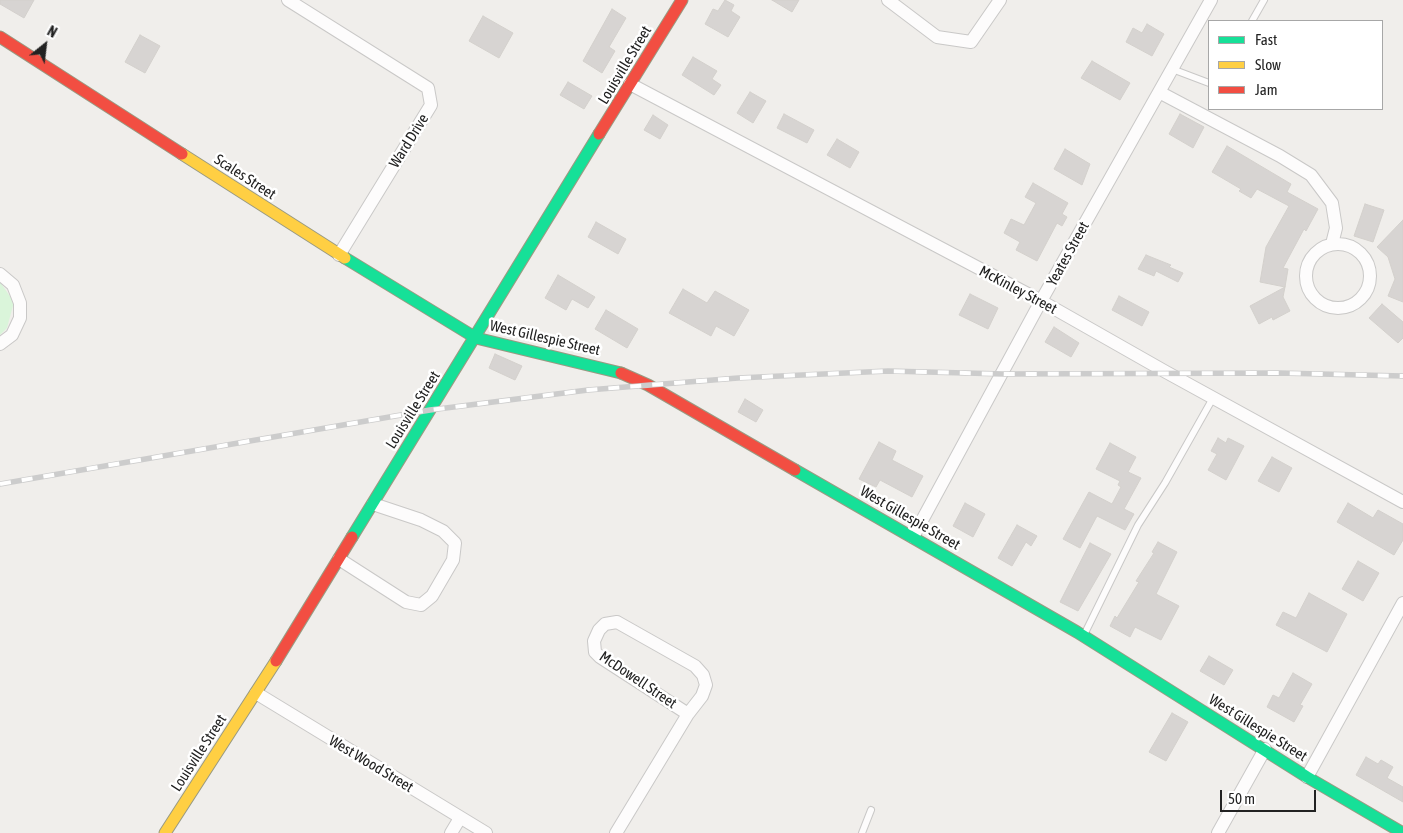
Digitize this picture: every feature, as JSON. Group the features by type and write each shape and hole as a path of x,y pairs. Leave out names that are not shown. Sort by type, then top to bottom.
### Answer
{"street":[{"name":"Ward Drive","path":"288,0 428,88 431,105 338,255"},
{"name":"Louisville Street","path":"165,833 256,693 476,338 682,0"},
{"path":"888,0 938,36 971,42 1000,0"},
{"name":"Yeates Street","path":"914,537 1042,301 1210,0"},
{"name":"Scales Street","path":"0,37 338,255 476,338"},
{"name":"McKinley Street","path":"630,84 1042,301 1212,398 1403,502"},
{"path":"1159,92 1280,156 1311,175 1332,203 1336,228 1332,244 1318,251 1308,263 1307,284 1312,294 1328,306 1349,306 1358,300 1367,288 1370,272 1367,262 1361,254 1342,244 1332,244"},
{"path":"0,274 13,285 20,303 20,318 12,335 0,344"},
{"name":"West Gillespie Street","path":"476,338 615,370 648,385 1084,636 1307,777 1403,832"},
{"path":"339,559 406,602 421,605 432,596 454,560 455,543 442,531 421,520 373,504"},
{"path":"1307,777 1403,603"},
{"name":"McDowell Street","path":"616,833 688,714 702,696 706,685 704,675 695,666 617,622 605,624 598,630 594,641 594,652 688,714"},
{"name":"West Wood Street","path":"256,693 486,833"},
{"path":"1218,833 1265,749"},
{"path":"451,833 460,818"}],"lane":[{"path":"1253,20 1264,0"},
{"path":"1172,69 1208,83"},
{"path":"1084,636 1138,525 1165,483 1212,398"},
{"path":"862,833 871,810"}],"green space":[{"path":"0,282 14,302 7,328 0,335"}],"building":[{"path":"0,0 34,0 24,18 0,4"},
{"path":"725,0 734,5 731,11 740,17 728,37 705,24 713,9 718,11"},
{"path":"772,0 799,0 792,12"},
{"path":"612,9 626,18 609,47 615,51 602,73 583,61"},
{"path":"483,16 513,33 499,58 469,41"},
{"path":"1147,24 1164,34 1152,56 1126,42 1133,28 1142,33"},
{"path":"140,35 160,46 145,73 125,62"},
{"path":"693,57 717,71 712,79 721,85 714,95 682,75"},
{"path":"1092,61 1130,83 1120,100 1081,78"},
{"path":"568,82 592,96 584,109 560,95"},
{"path":"750,92 766,101 753,123 737,113"},
{"path":"784,114 814,130 807,143 777,128"},
{"path":"1180,114 1204,127 1193,148 1169,134"},
{"path":"653,115 668,125 660,139 644,130"},
{"path":"837,139 859,152 850,168 827,155"},
{"path":"1227,146 1291,184 1287,192 1318,209 1306,231 1304,229 1283,268 1288,269 1285,287 1260,282 1266,247 1289,206 1257,189 1251,198 1239,191 1241,189 1212,172"},
{"path":"1065,149 1090,164 1082,185 1054,169"},
{"path":"1033,183 1068,203 1062,214 1067,217 1062,226 1057,223 1037,261 1016,250 1020,242 1004,233 1011,219 1024,225 1036,203 1025,197"},
{"path":"1365,204 1384,210 1373,242 1354,236"},
{"path":"1403,220 1403,302 1388,296 1395,279 1388,257 1377,247"},
{"path":"596,222 626,239 618,254 588,237"},
{"path":"1146,255 1171,265 1169,267 1183,273 1178,282 1156,271 1154,276 1138,269"},
{"path":"558,275 595,297 588,308 572,299 566,310 545,298"},
{"path":"1285,287 1283,297 1290,311 1273,320 1272,317 1259,324 1250,306"},
{"path":"683,289 707,303 715,291 749,310 734,336 716,326 711,336 669,313"},
{"path":"970,294 998,308 988,329 959,315"},
{"path":"1119,296 1149,312 1142,326 1112,310"},
{"path":"1382,304 1403,322 1403,338 1398,343 1369,318"},
{"path":"606,310 638,329 627,348 595,329"},
{"path":"1054,327 1079,343 1071,357 1045,342"},
{"path":"495,354 522,366 515,380 489,368"},
{"path":"745,399 763,410 756,422 738,412"},
{"path":"1218,438 1226,443 1228,438 1244,446 1226,480 1208,470 1217,454 1211,451"},
{"path":"879,442 896,451 892,460 923,476 912,497 880,480 876,487 859,479"},
{"path":"1110,443 1136,457 1128,472 1141,478 1124,509 1134,514 1125,530 1097,516 1080,548 1063,539 1089,492 1112,504 1121,487 1118,485 1120,481 1096,469"},
{"path":"1272,457 1292,468 1279,492 1258,481"},
{"path":"965,503 985,514 973,537 953,526"},
{"path":"1348,503 1373,518 1378,510 1403,524 1403,540 1394,555 1337,522"},
{"path":"1017,525 1037,536 1031,546 1026,542 1012,566 998,558"},
{"path":"1158,542 1177,552 1156,594 1179,606 1161,640 1135,627 1130,637 1110,626 1139,582 1136,581 1154,553 1152,552"},
{"path":"1090,543 1111,554 1078,611 1060,602"},
{"path":"1358,561 1379,573 1363,601 1342,589"},
{"path":"1309,593 1347,614 1327,652 1276,625 1283,612 1296,618"},
{"path":"1209,656 1233,670 1224,685 1200,671"},
{"path":"1293,673 1312,684 1300,705 1303,706 1294,722 1267,707 1273,695 1279,698"},
{"path":"1172,713 1188,722 1166,761 1149,752"},
{"path":"1366,757 1378,764 1381,760 1393,767 1387,778 1403,787 1403,802 1356,775"}],"railway":[{"path":"0,484 430,410 588,390 738,378 888,371 1004,374 1279,373 1403,376"}],"traffic: fast":[{"path":"352,537 599,134"},
{"path":"345,258 476,338 621,373"},
{"path":"795,470 1077,632 1307,777 1403,833"}],"traffic: slow":[{"path":"182,154 345,258"},
{"path":"165,833 276,661"}],"traffic: jam":[{"path":"599,134 682,0"},
{"path":"0,37 182,154"},
{"path":"621,373 648,385 795,470"},
{"path":"276,661 352,537"}]}
